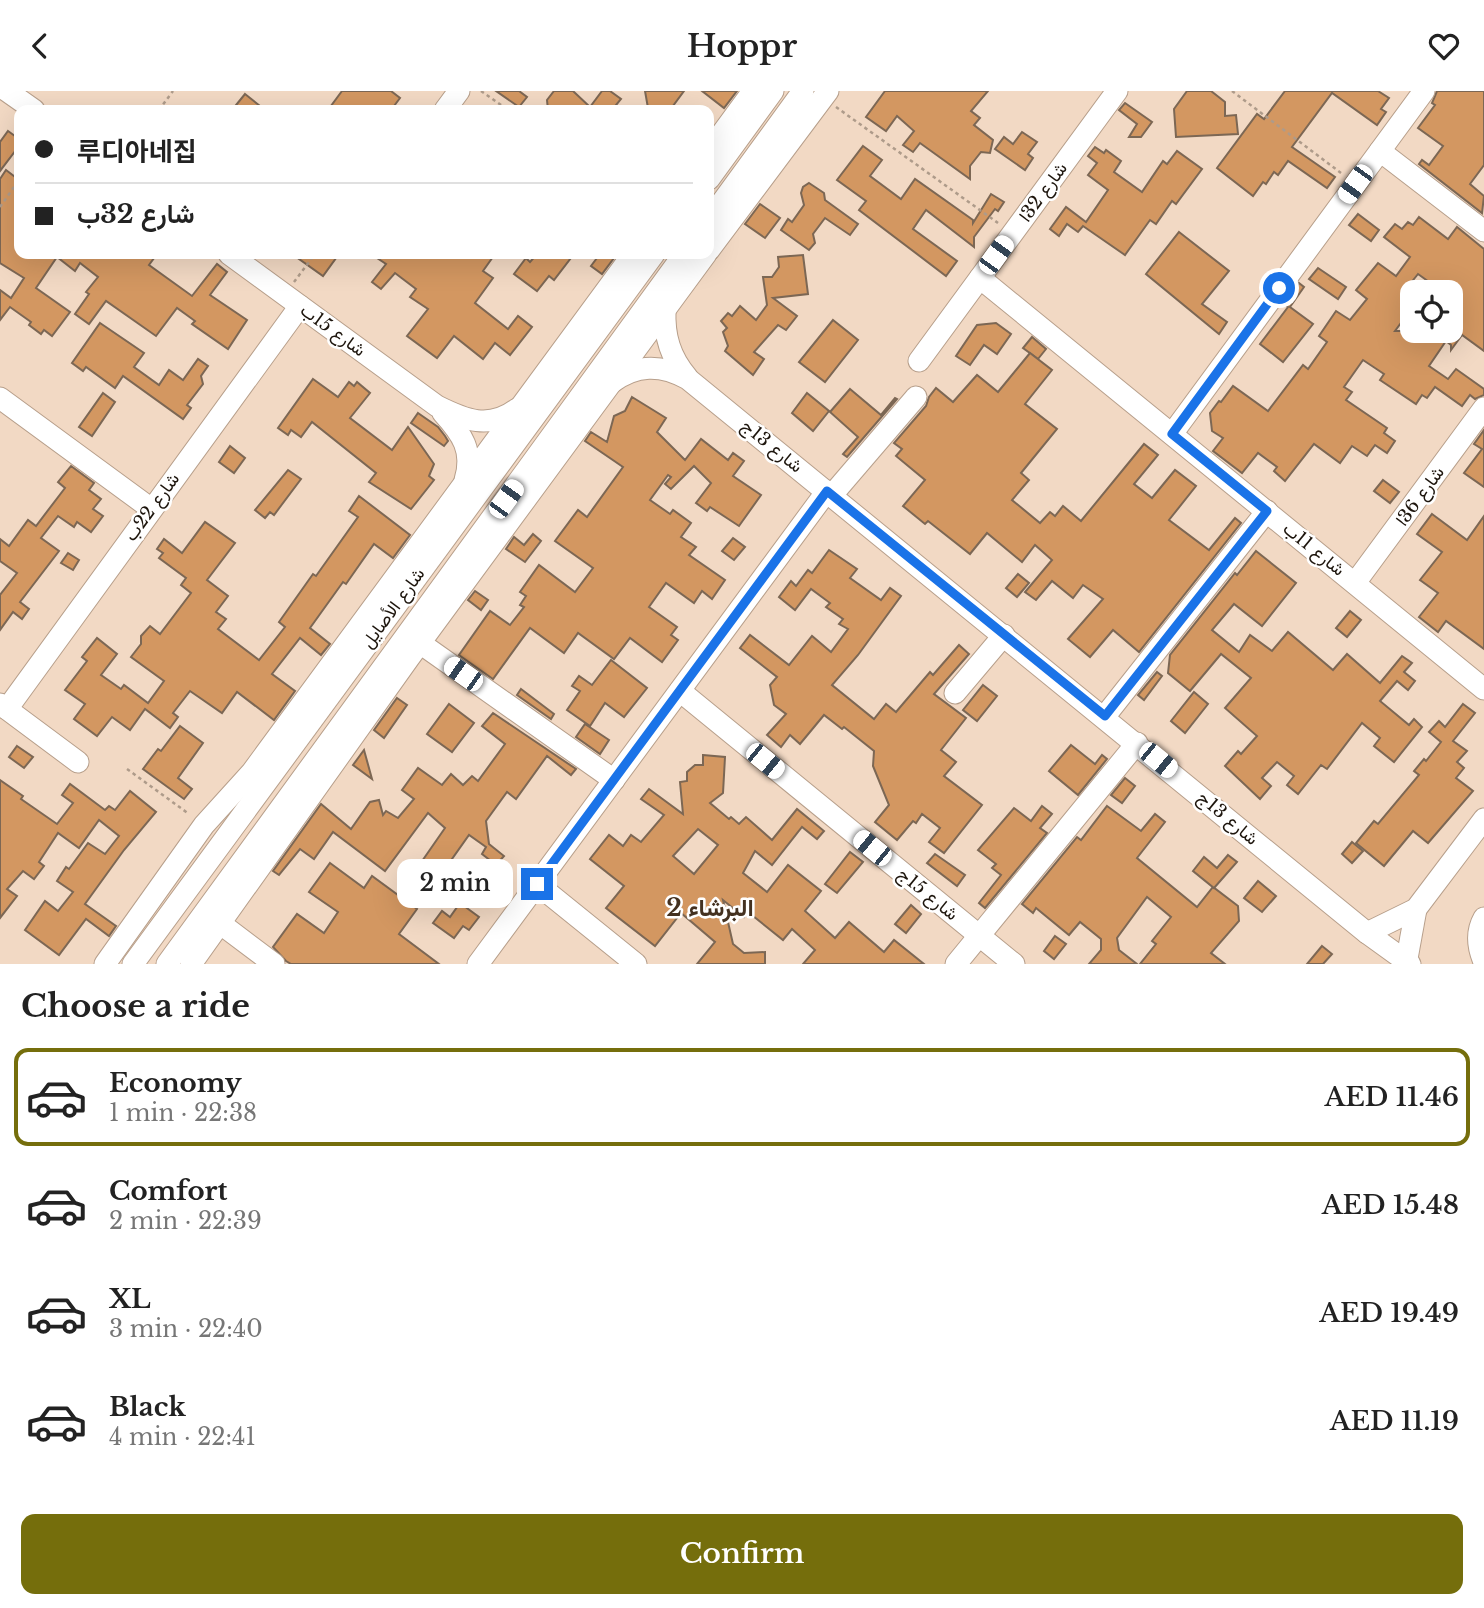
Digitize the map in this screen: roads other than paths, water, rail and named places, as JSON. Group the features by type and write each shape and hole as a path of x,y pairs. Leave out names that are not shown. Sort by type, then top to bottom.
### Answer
{"street":[{"path":"7,91 27,105"},
{"path":"714,144 753,91"},
{"path":"714,172 773,91"},
{"name":"شارع 32ا","path":"919,361 1117,91"},
{"path":"1172,434 1424,91"},
{"path":"714,214 818,93"},
{"path":"714,242 818,93"},
{"path":"1380,151 1484,231"},
{"name":"شارع 15ب","path":"236,259 437,406 466,420 485,422 503,418 571,367"},
{"path":"114,961 204,825 330,680 462,487 629,259"},
{"name":"شارع الأصايل","path":"133,964 330,680 571,367 650,259"},
{"name":"شارع الأصايل","path":"167,964 408,650 681,259"},
{"path":"191,964 408,650 702,259"},
{"name":"شارع 11ب","path":"980,278 1484,688"},
{"name":"شارع 22ب","path":"3,707 150,508 292,300"},
{"name":"شارع 13ج","path":"665,310 664,325 671,353 688,379"},
{"name":"شارع 13ج","path":"611,383 642,367 666,369 688,379 1105,716 1367,933 1408,963"},
{"path":"478,964 830,493 916,397"},
{"path":"0,398 150,508"},
{"name":"شارع 15ب","path":"437,406 458,429 467,445 468,471 462,487"},
{"name":"شارع 36ا","path":"1355,583 1484,408"},
{"path":"1105,716 1267,511"},
{"path":"955,693 1004,635"},
{"path":"408,650 614,780"},
{"name":"شارع 15ج","path":"680,691 1014,964"},
{"path":"3,707 78,762"},
{"path":"956,964 1137,743"},
{"path":"1367,933 1416,909 1484,819"},
{"path":"537,884 636,964"},
{"path":"1408,963 1416,909"},
{"path":"1484,918 1478,934 1484,963"},
{"path":"220,924 274,964"}],"district":[{"name":"البرشاء 2","path":"710,908"}]}
